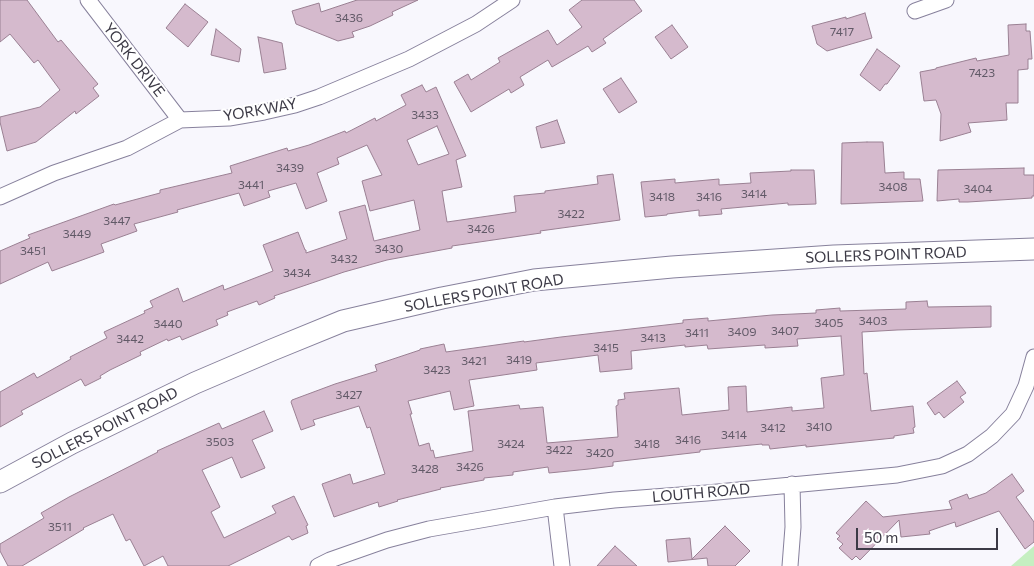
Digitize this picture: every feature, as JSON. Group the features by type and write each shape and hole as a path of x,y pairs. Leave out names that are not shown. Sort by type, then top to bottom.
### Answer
{"main road":[{"name":"SOLLERS POINT ROAD","path":"0,482 72,442 195,383 272,350 343,321 442,298 534,280 672,268 834,256 1034,249"}],"street":[{"name":"YORK DRIVE","path":"88,0 180,120"},
{"name":"YORKWAY","path":"0,197 54,173 127,148 180,120 229,118 295,105 319,97 409,59 476,24 512,0"},
{"path":"915,11 946,0"},
{"name":"LOUTH ROAD","path":"318,566 387,540 429,528 555,506 897,475 942,466 968,454 992,436 1013,414 1026,386 1034,357"},
{"path":"790,566 793,527 792,484"},
{"path":"555,506 562,566"}],"green space":[{"path":"1034,546 1034,566 1011,566"}],"building":[{"path":"0,0 27,0 58,42 61,40 98,84 93,88 99,96 76,114 75,111 36,142 7,151 0,117 40,107 60,90 38,60 34,63 10,34 0,42"},
{"path":"357,0 418,0 392,12 393,15 352,32 354,37 338,41 296,24 292,11 319,3 321,12"},
{"path":"582,0 634,0 642,11 603,39 606,43 592,52 588,46 552,67 548,60 520,77 524,85 511,93 509,89 471,112 454,82 468,74 471,80 500,62 498,58 548,30 557,45 582,27 569,10"},
{"path":"185,4 208,22 188,47 166,28"},
{"path":"865,13 872,38 827,51 817,44 812,26"},
{"path":"1026,24 1026,31 1030,31 1032,59 1028,59 1028,69 1018,70 1018,103 1006,103 1007,120 968,123 971,132 940,141 941,114 936,100 924,101 920,72 976,58 977,61 1009,55 1008,25"},
{"path":"672,25 688,47 671,59 655,37"},
{"path":"216,29 241,49 239,62 211,55"},
{"path":"258,37 282,43 286,69 264,73"},
{"path":"877,49 900,66 880,91 860,75"},
{"path":"621,78 637,102 619,113 603,89"},
{"path":"422,85 426,92 436,87 466,156 456,160 462,187 442,191 447,222 516,212 514,196 598,184 597,176 613,174 620,220 452,246 452,248 387,260 344,272 274,296 275,298 259,305 257,301 227,312 228,315 216,320 218,325 182,340 180,336 168,341 167,339 140,352 141,355 110,370 100,376 101,378 85,386 81,379 21,411 23,414 0,427 0,392 34,373 37,378 71,359 70,357 107,338 104,332 145,313 144,311 153,307 150,301 178,288 183,302 223,285 224,290 273,271 263,245 298,232 306,253 347,239 339,212 365,205 374,241 420,230 414,200 370,211 362,181 382,175 367,145 337,158 339,164 317,173 327,201 306,209 296,183 268,191 270,197 244,206 239,193 134,224 137,231 101,244 104,252 52,271 48,262 0,284 0,251 30,238 28,235 114,204 160,193 160,190 232,173 230,166 287,148 288,151 309,145 345,131 346,133 375,118 376,121 406,105 401,95","holes":["437,126 449,154 418,165 407,140"]},
{"path":"557,120 565,143 541,148 536,127"},
{"path":"883,142 885,173 904,172 904,179 920,179 923,201 841,204 842,143"},
{"path":"1024,168 1024,175 1034,175 1034,196 1032,198 968,202 959,202 959,199 937,201 938,170"},
{"path":"814,170 816,204 788,205 788,203 721,209 722,214 699,216 699,210 645,217 641,182 675,179 675,183 719,179 719,185 751,183 750,173"},
{"path":"927,301 928,307 991,306 991,327 862,332 864,374 867,373 871,411 913,406 914,433 894,436 894,438 806,447 806,445 770,449 769,445 762,444 700,450 700,452 613,462 613,466 549,473 548,467 513,472 513,475 484,478 484,480 440,488 379,507 378,502 334,517 322,484 350,474 353,484 385,474 370,427 367,428 359,406 313,420 315,425 301,430 291,402 335,384 377,371 375,365 420,349 444,344 446,352 683,323 683,320 708,318 708,321 816,313 816,310 840,308 840,311 906,309 906,302","holes":["841,336 844,375 821,378 824,408 792,411 792,407 747,412 746,386 728,387 729,410 682,415 679,388 624,393 625,399 618,400 618,405 616,406 618,437 547,443 543,407 520,409 519,405 468,411 473,451 435,458 429,443 419,446 408,401 450,391 454,410 474,406 469,380 537,370 536,363 598,355 600,372 632,369 631,351 685,345 685,347 707,345 708,349 765,345 765,348 798,346 797,339"]},
{"path":"957,381 966,393 960,397 964,402 944,418 939,412 935,415 927,403"},
{"path":"264,411 273,431 252,440 265,468 241,478 232,457 202,470 220,507 211,512 224,538 276,513 272,506 294,496 308,525 306,526 308,533 292,540 289,536 228,566 168,566 163,556 144,566 130,539 126,541 113,514 83,528 22,566 8,566 0,551 0,544 44,518 41,513 157,451 219,423 222,429"},
{"path":"1012,474 1024,491 1016,497 1034,522 1034,542 1025,549 999,511 956,527 955,522 929,531 930,534 901,537 899,520 860,560 856,556 852,560 839,548 843,544 837,539 840,536 836,533 866,501 883,517 952,509 949,501 967,494 969,499 986,493"},
{"path":"725,526 750,551 735,566 708,566 707,558 668,562 666,540 690,538 692,559"},
{"path":"615,546 637,566 597,566"}]}
